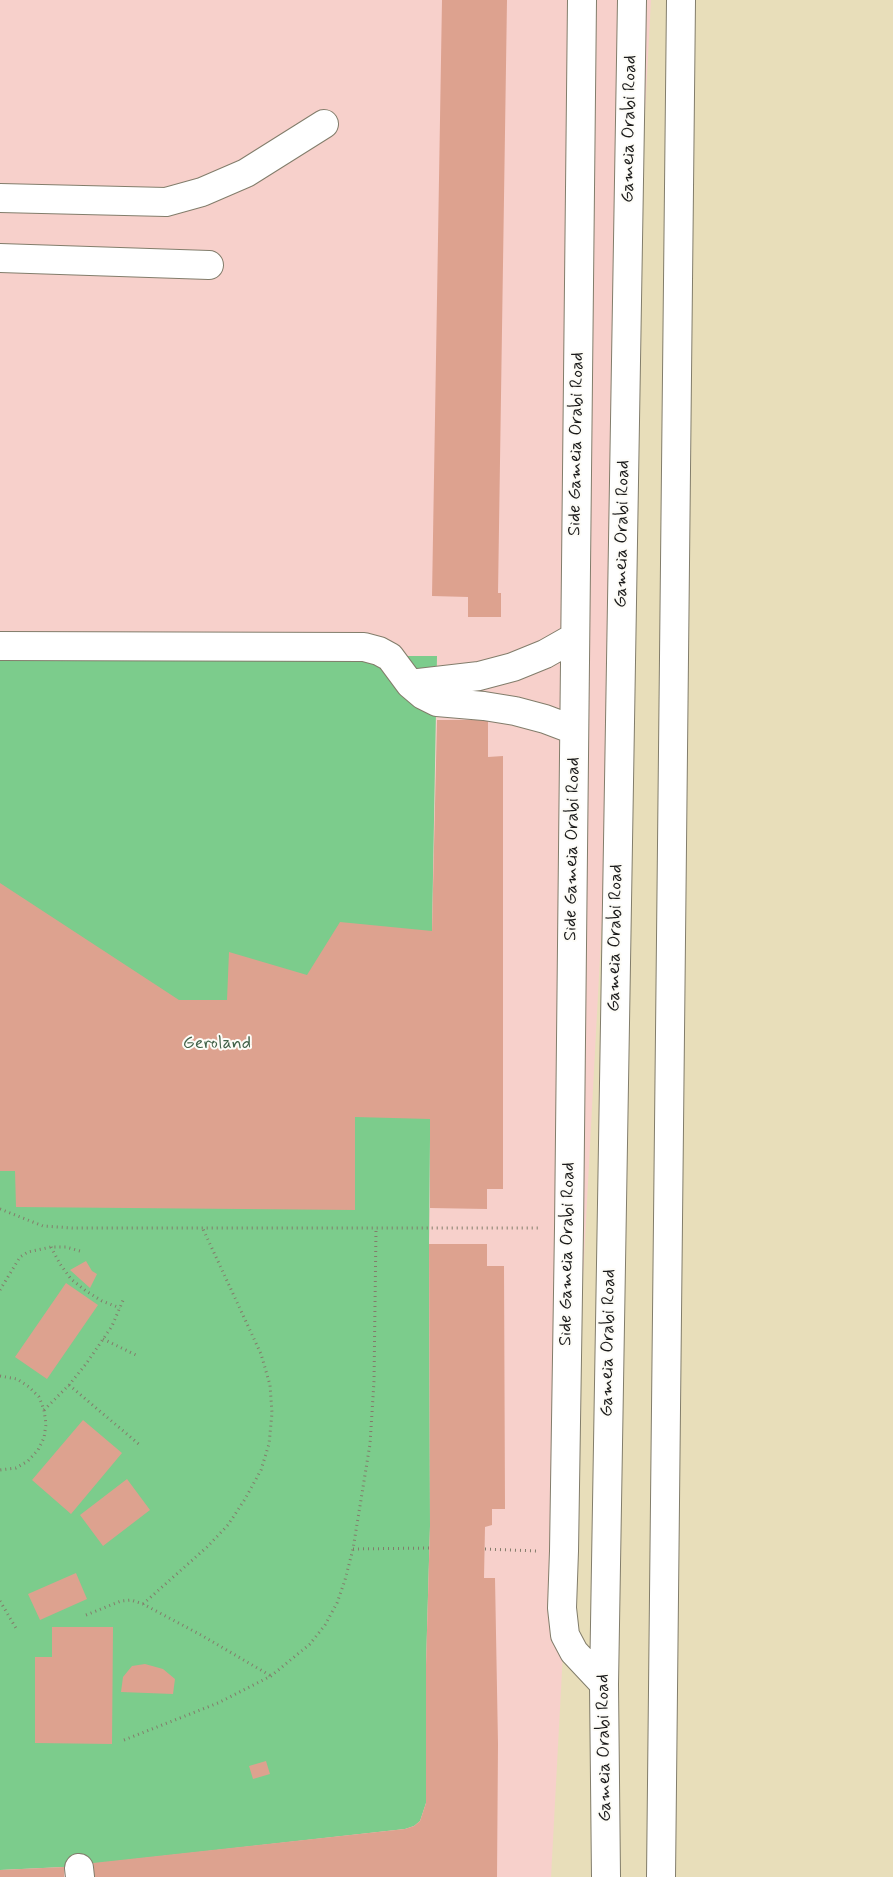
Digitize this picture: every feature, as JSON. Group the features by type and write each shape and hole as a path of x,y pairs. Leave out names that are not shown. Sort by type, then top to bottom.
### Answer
{"street":[{"name":"Side Gameia Orabi Road","path":"582,0 569,1228 562,1608 565,1635 574,1652 604,1684"},
{"name":"Gameia Orabi Road","path":"606,1877 604,1684 632,0"},
{"path":"661,1877 681,0"},
{"path":"0,198 166,202 202,192 246,173 324,124"},
{"path":"0,258 209,265"},
{"path":"410,684 479,676 513,667 545,654 575,637"},
{"path":"0,646 364,647 379,651 390,657 410,684 423,695 437,702 515,711 545,719 574,730"}],"path":[{"path":"0,1209 29,1221 56,1228 569,1228"},
{"path":"143,1604 207,1547 228,1525 246,1499 261,1470 269,1444 272,1413 270,1385 261,1354 203,1229"},
{"path":"124,1740 218,1703 271,1676 310,1644 325,1625 337,1603 346,1580 353,1549 373,1416 376,1229"},
{"path":"0,1290 20,1257 28,1252 51,1247 80,1251"},
{"path":"51,1247 71,1279 102,1301 120,1308"},
{"path":"44,1410 69,1385 104,1339 124,1298"},
{"path":"104,1339 138,1356"},
{"path":"0,1376 17,1379 39,1397 44,1410 46,1424 44,1438 38,1450 28,1461 16,1468 0,1470"},
{"path":"69,1385 141,1446"},
{"path":"353,1549 429,1548"},
{"path":"485,1550 564,1551"},
{"path":"86,1615 121,1601 132,1600 201,1635 271,1676"},
{"path":"0,1601 17,1630"}],"shaded area":[{"path":"0,0 651,0 551,1877 0,1877"}],"green space":[{"name":"Geroland","path":"0,656 437,656 432,930 429,1244 430,1526 426,1665 426,1803 420,1821 414,1826 405,1829 64,1867 0,1870"}],"building":[{"path":"442,0 507,0 498,593 501,593 501,617 468,617 468,597 432,596"},
{"path":"437,720 488,720 488,757 503,756 503,1189 487,1189 487,1209 430,1208 430,1119 355,1117 355,1210 16,1207 15,1171 0,1171 0,883 179,1000 227,1000 229,952 307,975 340,922 432,931"},
{"path":"429,1244 487,1244 487,1266 504,1266 505,1509 492,1509 492,1525 485,1527 484,1578 495,1578 498,1744 497,1877 93,1877 93,1863 405,1829 414,1826 420,1821 426,1803 426,1665 430,1526"},
{"path":"86,1261 92,1271 97,1274 90,1288 70,1270"},
{"path":"66,1283 98,1305 47,1379 15,1357"},
{"path":"83,1420 122,1453 71,1514 32,1480"},
{"path":"127,1479 150,1510 103,1546 80,1515"},
{"path":"76,1573 87,1599 40,1620 28,1594"},
{"path":"52,1627 113,1627 112,1744 35,1743 35,1657 52,1657"},
{"path":"145,1664 163,1669 175,1679 173,1694 121,1692 123,1677 132,1666"},
{"path":"266,1761 270,1774 253,1779 249,1766"},
{"path":"64,1867 64,1877 0,1877 0,1870"}]}
